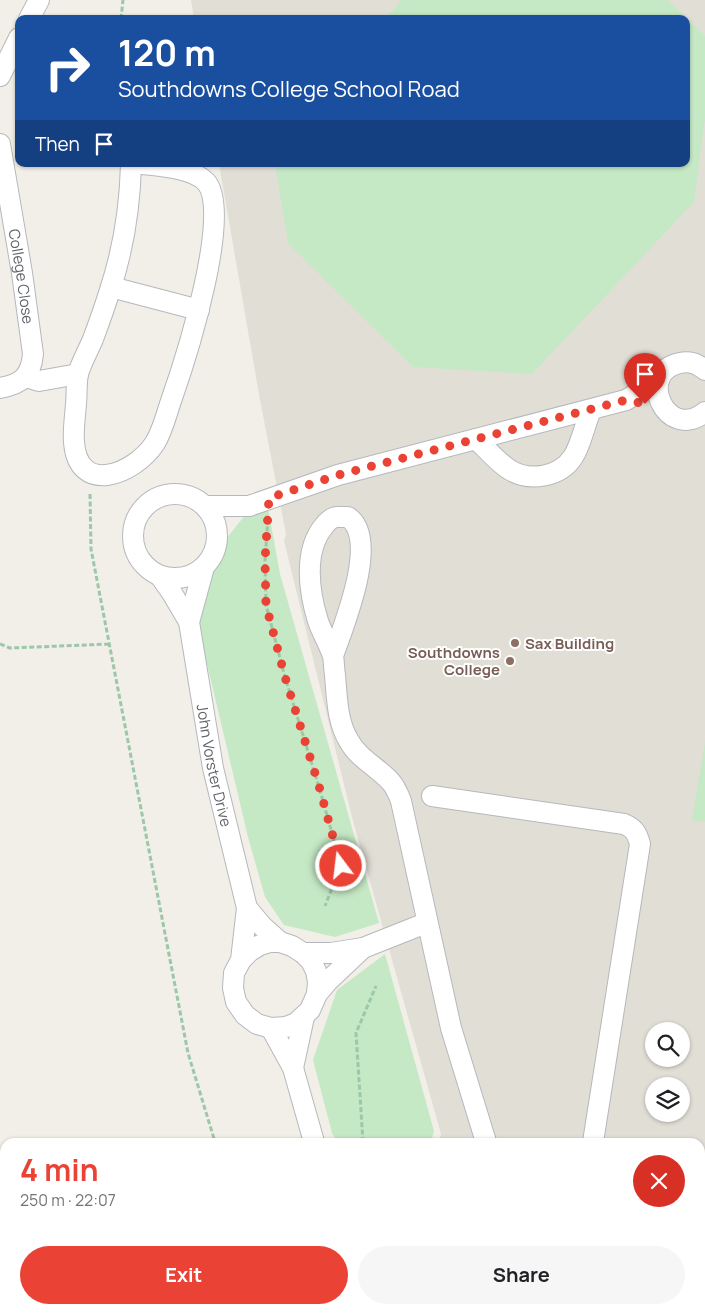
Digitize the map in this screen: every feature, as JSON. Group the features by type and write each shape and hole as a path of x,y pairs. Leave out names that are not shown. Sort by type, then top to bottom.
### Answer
{"street":[{"path":"31,15 39,0"},
{"path":"0,76 15,46"},
{"name":"College Close","path":"0,144 22,273 33,354 33,362 26,377"},
{"path":"131,167 127,226 111,288 78,374 74,441 77,459 89,473 99,476 124,471 134,465 155,443 185,360 199,310 212,251 214,222 210,188 198,176 178,169 164,167"},
{"path":"111,288 199,310"},
{"path":"218,534 249,506 269,498 338,475 626,400 659,380 668,368 682,362 700,362"},
{"path":"0,388 16,385 26,377 39,381 78,374"},
{"path":"659,380 658,395 663,408"},
{"path":"626,400 663,408 675,417 682,419 697,417 705,412"},
{"path":"476,439 511,470 525,476 548,475 558,470 572,458 590,410"},
{"path":"177,493 193,497 206,506 214,519 218,534 214,552 204,568 183,578 160,576 147,568 137,556 132,542 133,527 138,513 148,502 161,495 177,493"},
{"path":"206,506 249,506"},
{"path":"333,656 349,612 360,555 359,534 356,525 348,517 335,517 329,521 318,534 314,543 311,556 310,581 313,602 318,622 333,656 339,715 349,743 389,780 401,800 426,923 444,992 451,1028 485,1138"},
{"name":"John Vorster Drive","path":"189,622 204,568"},
{"name":"John Vorster Drive","path":"160,576 189,622 213,768 247,908 241,960"},
{"path":"432,796 624,824 631,827 638,836 640,844 594,1138"},
{"name":"John Vorster Drive","path":"247,908 262,926 280,942"},
{"path":"303,953 331,953 363,948 426,923"},
{"path":"317,994 318,982 316,971 311,961 292,946 280,942 260,945 250,951 241,960 234,973 233,988 236,1002 245,1015 257,1024 278,1027 296,1023 304,1017 310,1010 317,994 328,981 363,948"},
{"path":"293,1068 304,1017"},
{"path":"278,1027 293,1068 313,1138"}],"path":[{"path":"121,15 123,0"},
{"path":"89,473 91,549 188,1053 214,1138"},
{"path":"269,498 265,560 266,605 285,677 319,786 341,866 326,906"},
{"path":"0,644 10,648 110,644"},
{"path":"363,1138 356,1033 376,986"}],"shaded area":[{"name":"Southdowns College","path":"191,0 705,0 705,1138 440,1138 441,1134 353,821 284,541 286,534 260,400 220,167 690,167 690,15 193,15"}],"green space":[{"path":"402,0 668,0 683,15 389,15"},
{"path":"690,21 705,36 705,118 694,202 532,374 413,367 288,243 275,167 690,167"},
{"path":"268,508 280,574 379,923 335,937 284,925 265,897 248,837 195,613 202,579 230,534 246,514"},
{"path":"705,742 705,822 692,820"},
{"path":"385,954 434,1131 432,1138 335,1138 313,1060 337,990"}],"place":[{"name":"Sax Building","path":"515,643"},
{"name":"Southdowns College","path":"510,661"}],"route":[{"path":"341,866 319,786 285,677 266,605 265,560 269,498 338,475 626,400 645,404"}]}
